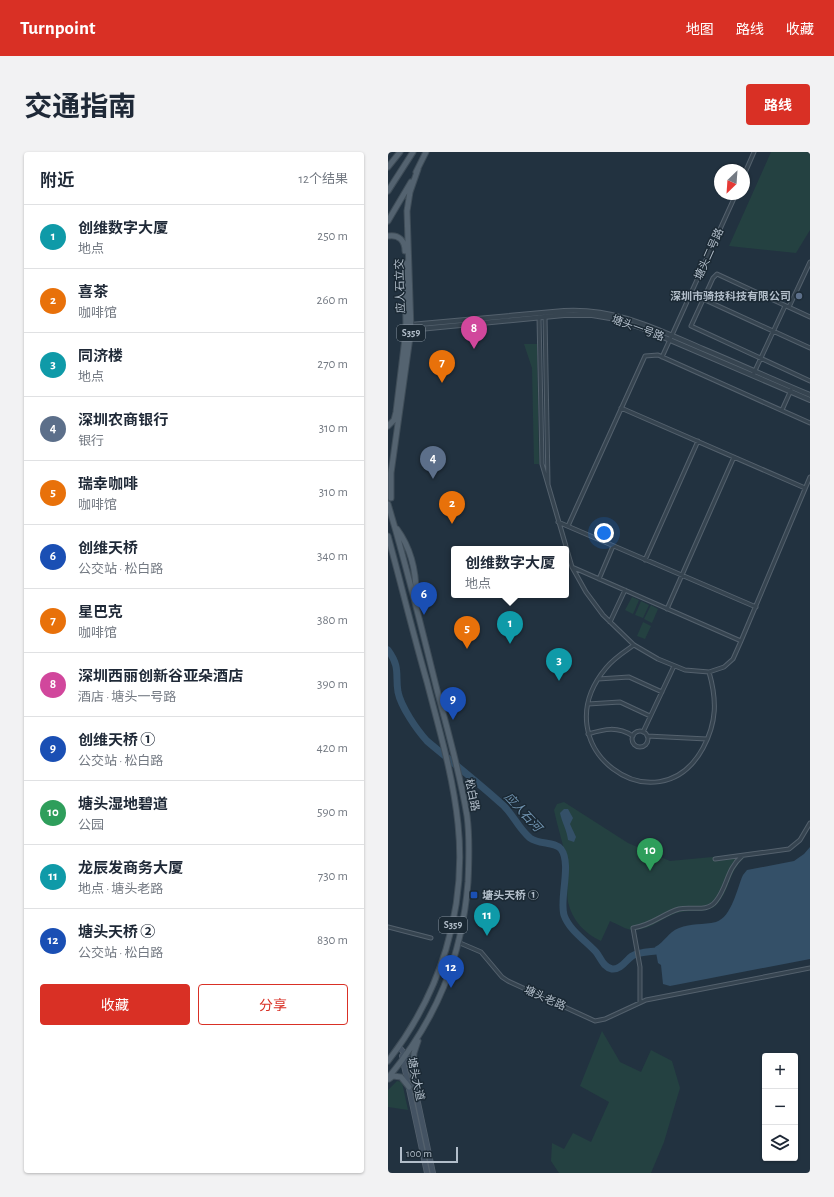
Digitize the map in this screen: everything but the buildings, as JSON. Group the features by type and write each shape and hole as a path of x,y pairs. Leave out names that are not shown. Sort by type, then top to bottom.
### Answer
{"main road":[{"path":"388,167 400,152"},
{"path":"388,191 413,152"},
{"name":"S359","path":"388,221 426,152"},
{"name":"应人石立交","path":"390,498 409,328 407,211 410,192 418,169"},
{"path":"388,236 400,238 405,246 409,328 396,412 394,420 388,426"},
{"name":"S359","path":"388,485 394,524"},
{"name":"松白路","path":"388,504 416,606 459,778 467,817 470,858 467,894 460,943 447,982 423,1030 388,1079"},
{"path":"394,524 406,543 417,580 416,606"},
{"name":"松白路","path":"388,536 450,773 458,824 459,873 455,916 444,958 436,980 417,1019 388,1061"},
{"name":"S359","path":"388,551 395,565"},
{"path":"412,1077 414,1053 423,1030"},
{"name":"塘头大道","path":"399,1047 405,1057 412,1077 433,1173"},
{"name":"塘头大道","path":"405,1057 409,1087 427,1173"},
{"path":"388,1079 393,1076 401,1077 409,1087"}],"street":[{"path":"749,164 754,152"},
{"name":"塘头二号路","path":"662,357 733,200"},
{"path":"789,307 810,262"},
{"path":"810,317 717,274 713,278 691,326 810,381"},
{"path":"703,299 810,348"},
{"path":"754,373 785,306"},
{"name":"塘头一号路","path":"409,328 545,315 574,310 602,312 629,318 791,389 810,395"},
{"path":"539,315 542,464 548,490 565,546"},
{"path":"545,315 548,490"},
{"path":"568,526 645,356 658,355 810,423"},
{"path":"782,410 791,389"},
{"name":"塘头一号路","path":"791,389 810,400"},
{"path":"621,408 805,488"},
{"path":"645,560 698,441"},
{"path":"667,609 734,457"},
{"path":"569,557 572,567 591,600 610,622 634,645 650,655 674,666 693,672 709,672 724,667 729,663 742,642 810,477"},
{"path":"558,522 756,608"},
{"path":"599,579 613,546"},
{"path":"572,567 742,642"},
{"path":"610,622 625,590"},
{"path":"634,645 609,664 598,679 588,704 586,720 588,734 593,748 607,764 627,776 651,782 671,779 698,756 713,724 716,705 715,692 709,672"},
{"path":"643,732 674,666"},
{"path":"598,679 629,678 662,692"},
{"path":"588,704 620,702 650,716"},
{"path":"588,734 610,728 621,730 633,736"},
{"path":"647,736 647,743 639,747 633,743 633,736 636,732 643,732 647,736 707,739"},
{"path":"714,859 789,849 800,840 810,823"},
{"path":"640,1002 640,967 633,928 652,923 678,909 705,908 713,904 719,896 732,867 742,856"},
{"path":"388,927 431,938"},
{"name":"塘头老路","path":"460,943 481,952 502,977 508,981 596,1021 602,1020 640,1002 810,968"}],"green space":[{"path":"771,152 810,152 810,230 796,253 729,246"},
{"path":"524,344 537,344 539,464 534,464 532,368"},
{"path":"632,597 639,600 633,614 625,610"},
{"path":"641,601 649,605 643,618 635,615"},
{"path":"651,605 658,609 652,623 644,619"},
{"path":"643,622 651,626 645,639 637,636"},
{"path":"564,802 628,843 670,861 744,854 744,858 732,874 722,898 714,907 701,911 681,912 648,927 635,930 610,921 601,941 580,926 570,909 568,902 567,864 554,810 557,804"},
{"path":"602,1031 620,1062 641,1072 651,1050 672,1061 680,1088 664,1142 651,1173 559,1173 551,1161 552,1143 564,1149 573,1133 591,1142 609,1102 580,1086"},
{"path":"397,1081 402,1082 408,1110 388,1107 388,1090"}],"water":[{"path":"564,809 568,809 573,818 570,824 576,837 574,842 568,840 561,817 560,813"},
{"path":"810,847 810,959 670,986 663,984 661,965 658,963 655,947 672,932 679,928 688,925 716,922 722,919 730,908 743,875 747,870 794,861 804,854"}],"waterway":[{"name":"应人石河","path":"388,650 395,662 397,671 397,686 402,704 414,725 427,741 504,806 530,838 538,842 555,845 561,849 564,855 565,863 563,908 564,915 570,926 596,952 604,964 612,969 618,968 632,956 644,952 656,951"}],"place":[{"name":"深圳市骑技科技有限公司","path":"799,296"},
{"name":"深圳西丽创新谷亚朵酒店","path":"474,349"},
{"name":"星巴克","path":"442,383"},
{"name":"深圳农商银行","path":"433,479"},
{"name":"喜茶","path":"452,524"},
{"name":"创维天桥","path":"424,615"},
{"name":"创维数字大厦","path":"510,644"},
{"name":"瑞幸咖啡","path":"467,649"},
{"name":"同济楼","path":"559,681"},
{"name":"创维天桥 ①","path":"453,720"},
{"name":"塘头湿地碧道","path":"650,871"},
{"name":"塘头天桥 ①","path":"474,895"},
{"name":"龙辰发商务大厦","path":"487,936"},
{"name":"塘头天桥 ②","path":"451,988"}]}
